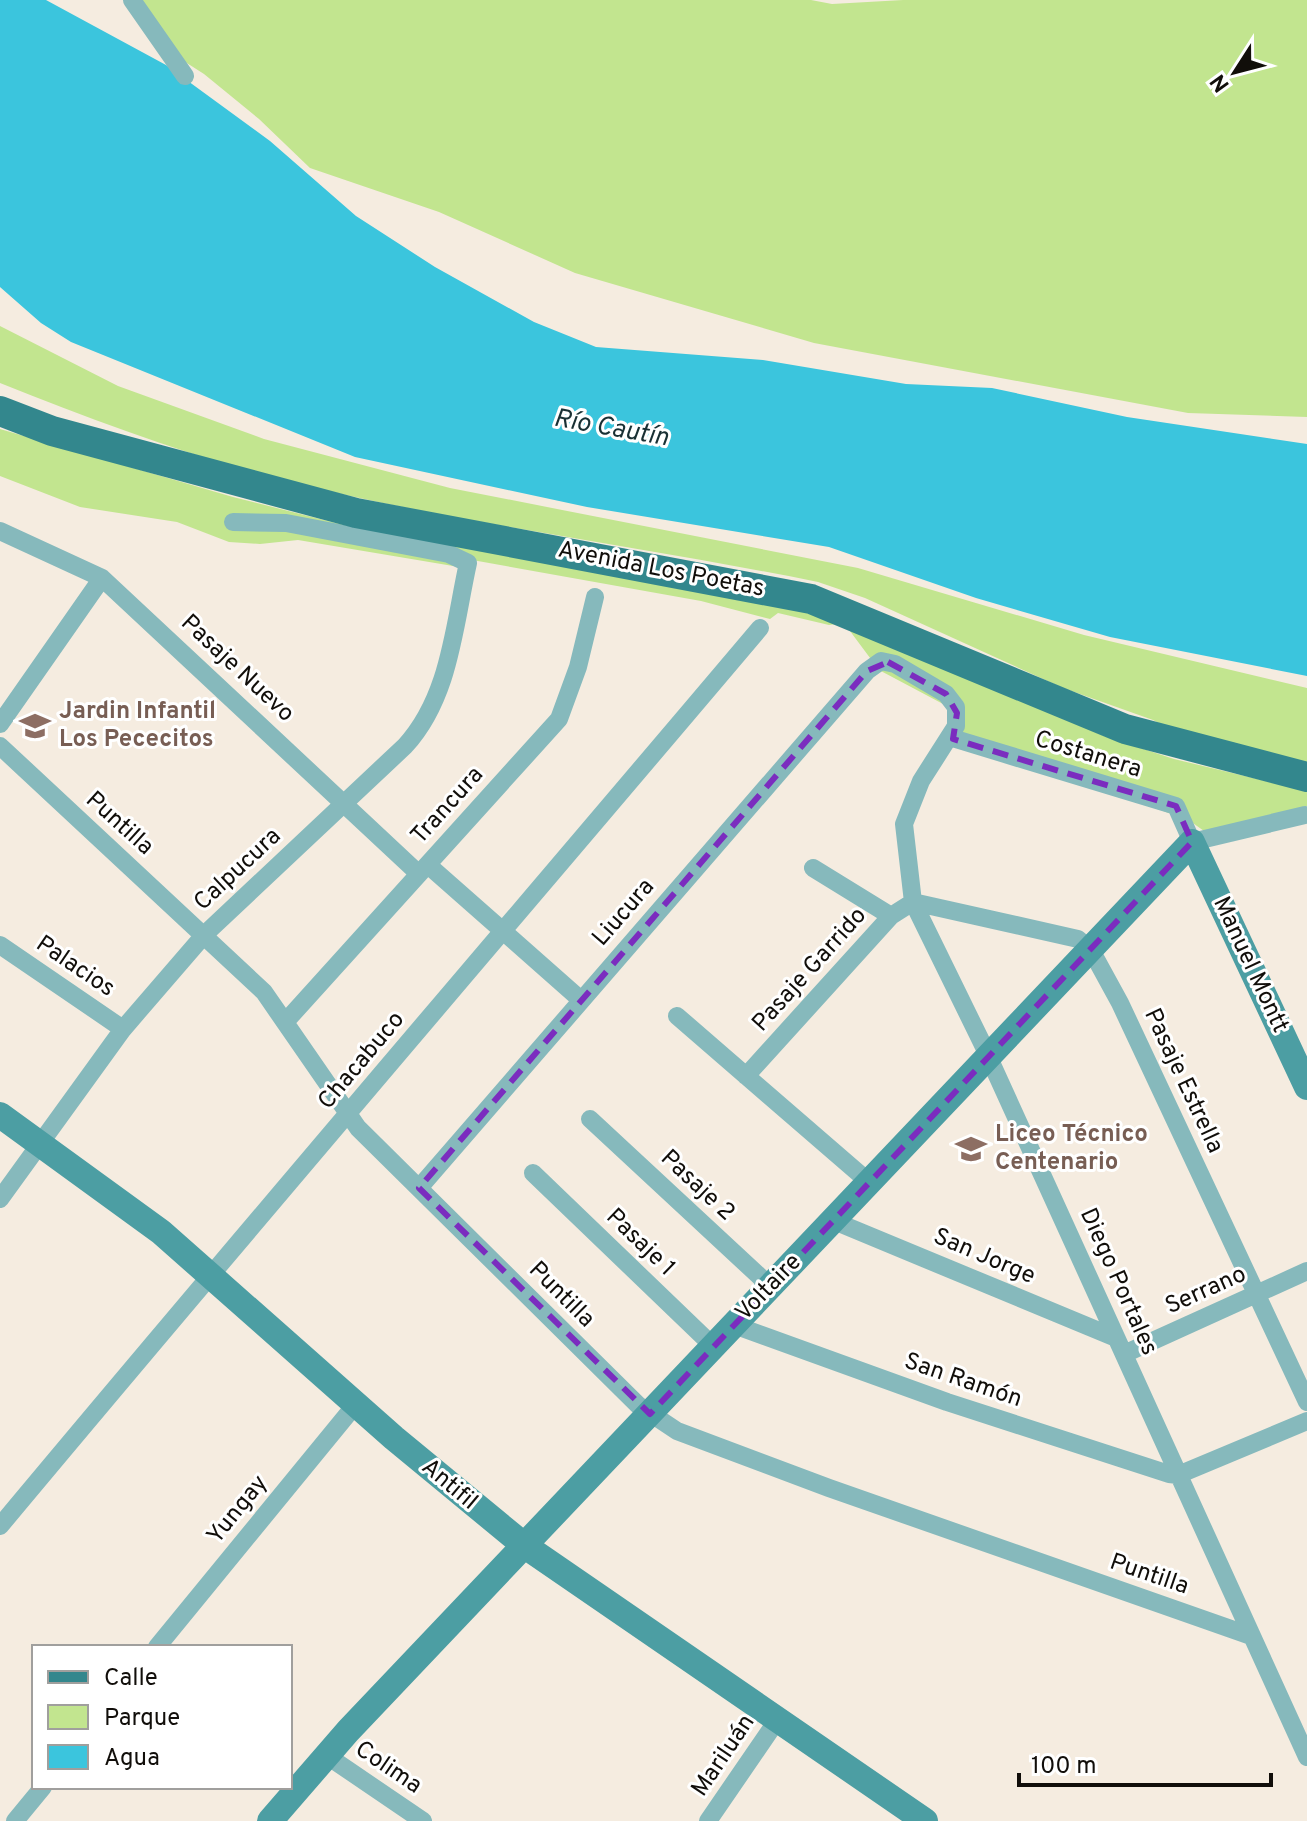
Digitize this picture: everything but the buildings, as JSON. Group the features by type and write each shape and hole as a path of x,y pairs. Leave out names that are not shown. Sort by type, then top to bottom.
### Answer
{"main road":[{"name":"Avenida Los Poetas","path":"0,411 52,431 356,513 811,599 1111,725 1307,777"}],"street":[{"path":"132,0 185,76"},
{"name":"Calpucura","path":"0,1199 123,1029 204,935 411,739 433,708 441,685 468,563 449,554 286,523 233,522"},
{"name":"Pasaje Nuevo","path":"0,531 102,578 345,802 423,870 504,931 581,1000"},
{"path":"0,724 102,578"},
{"name":"Trancura","path":"287,1020 559,719 578,667 595,597"},
{"name":"Chacabuco","path":"0,1526 210,1274 348,1116 760,628"},
{"name":"Liucura","path":"419,1188 876,663 888,662 946,694 957,713 956,726 949,737"},
{"name":"Costanera","path":"949,737 1176,806 1192,842"},
{"name":"Diego Portales","path":"949,737 921,781 904,824 913,902 989,1058 1251,1636 1300,1723 1307,1757"},
{"name":"Puntilla","path":"0,746 264,992 287,1020 348,1116 650,1414 677,1431 829,1488 1251,1636"},
{"path":"1192,842 1305,815"},
{"name":"Voltaire","path":"270,1821 326,1755 1192,842"},
{"name":"Manuel Montt","path":"1192,842 1307,1087"},
{"path":"813,868 891,916"},
{"path":"913,902 1069,936 1091,950"},
{"name":"Pasaje Garrido","path":"746,1076 891,916 913,902"},
{"name":"Palacios","path":"0,945 123,1029"},
{"name":"Pasaje Estrella","path":"1091,950 1126,1016 1307,1402"},
{"path":"677,1016 870,1183"},
{"name":"Antifil","path":"0,1115 132,1210 210,1274 356,1404 525,1546 922,1820"},
{"name":"Pasaje 2","path":"590,1119 771,1287"},
{"name":"Pasaje 1","path":"533,1173 714,1347"},
{"name":"San Jorge","path":"834,1221 1120,1346"},
{"name":"Serrano","path":"1120,1346 1257,1294 1307,1271"},
{"name":"San Ramón","path":"734,1325 1145,1469 1178,1475"},
{"name":"Yungay","path":"159,1645 356,1404"},
{"path":"1178,1475 1307,1421"},
{"name":"Mariluán","path":"708,1821 778,1719"},
{"name":"Colima","path":"326,1755 423,1821"},
{"path":"15,1821 41,1789"}],"highlighted area":[{"path":"888,662 946,694 957,713 953,739 1176,806 1192,842 650,1414 419,1188 867,671"}],"green space":[{"path":"140,0 811,0 832,4 903,0 1307,0 1307,417 1188,413 814,343 575,273 439,212 310,168 259,119 204,74 157,44"},
{"path":"0,326 118,386 264,439 450,488 858,568 1084,635 1307,688 1307,767 1196,742 1153,720 1063,688 865,598 818,582 342,494 275,478 170,446 0,383"},
{"path":"0,429 233,497 352,527 840,617 1104,736 1174,759 1307,791 1307,806 1204,831 1190,821 951,732 960,713 879,670 844,623 829,625 778,613 770,619 701,601 461,558 459,567 298,540 260,544 229,542 177,522 80,507 0,476"}],"water":[{"name":"Río Cautín","path":"0,0 46,0 166,65 270,141 356,216 435,267 534,322 596,347 763,360 906,384 992,388 1127,417 1307,444 1307,676 1110,637 976,598 829,547 587,507 355,457 71,342 41,323 0,287"}],"place":[{"name":"Jardin Infantil Los Pececitos","path":"35,726"},
{"name":"Liceo Técnico Centenario","path":"971,1149"}]}
